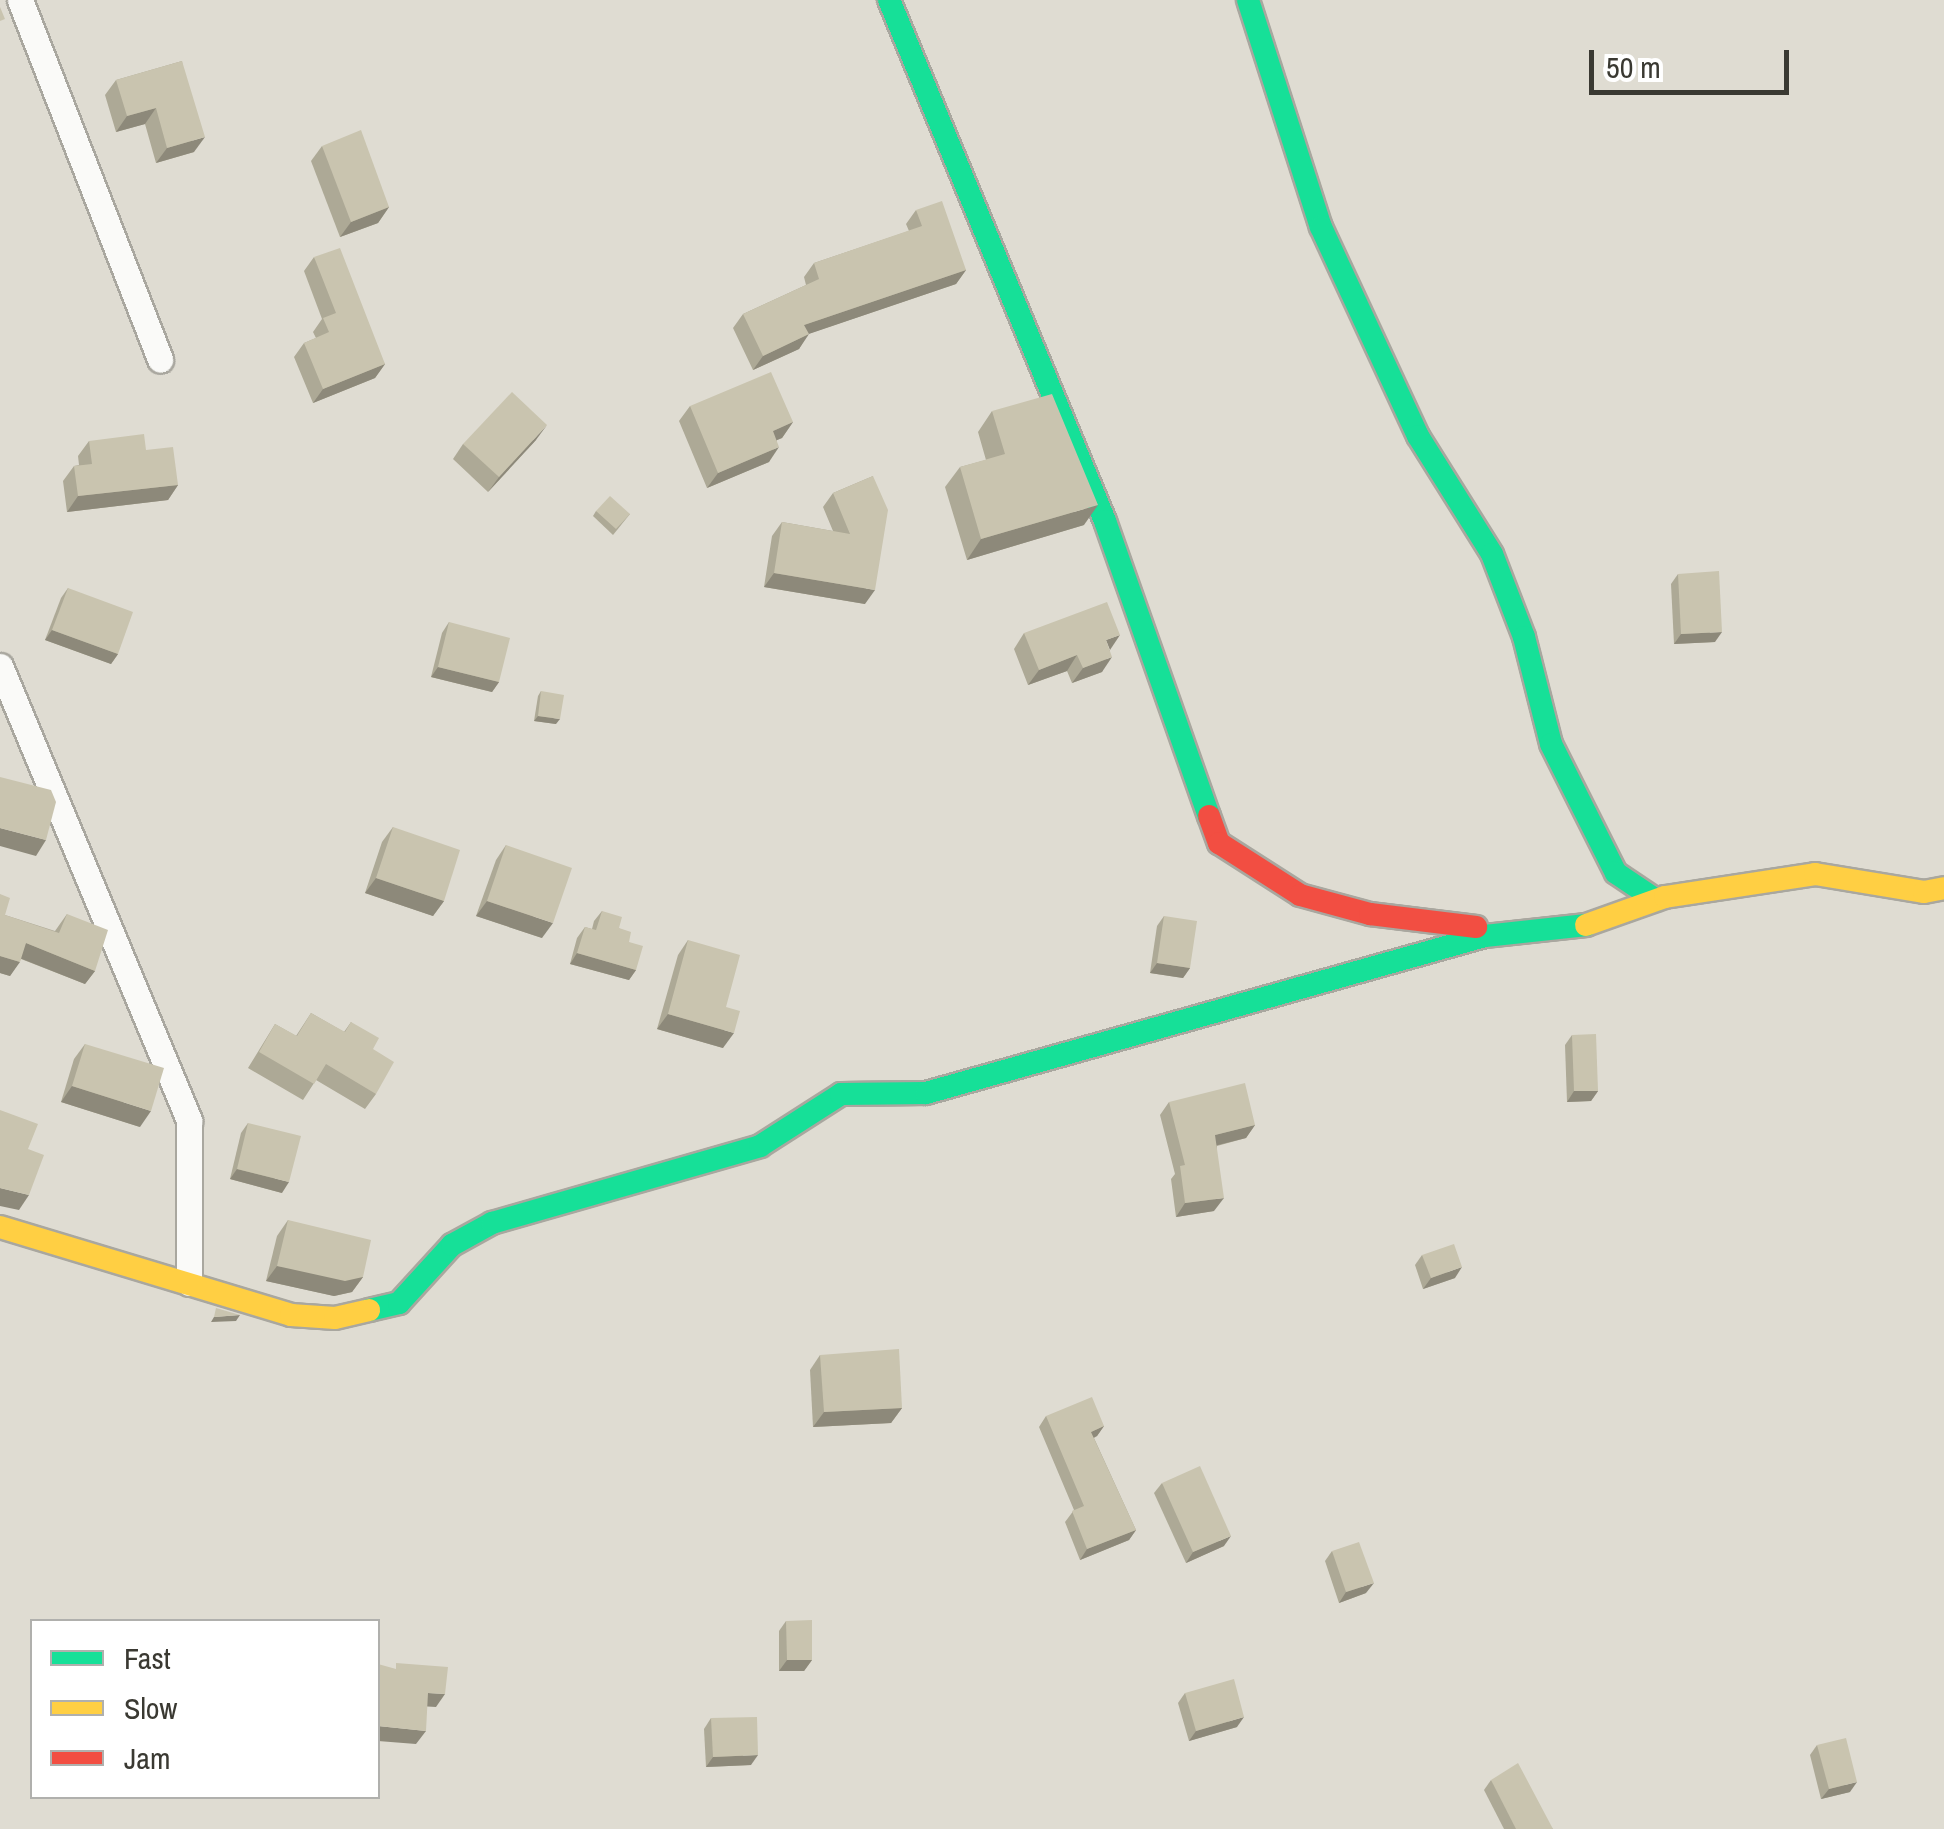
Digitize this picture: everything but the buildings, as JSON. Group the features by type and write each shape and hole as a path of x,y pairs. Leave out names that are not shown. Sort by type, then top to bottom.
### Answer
{"street":[{"path":"20,0 160,360"},
{"path":"889,0 1105,521 1219,842 1300,894 1464,930 1548,912 1651,903 1815,874 1924,892 1944,888"},
{"path":"1248,0 1321,227 1396,394 1492,554 1524,637 1551,744 1616,873 1651,903"},
{"path":"0,666 190,1121 190,1283"},
{"path":"0,1227 292,1316 335,1318 399,1304 452,1245 492,1223 760,1146 841,1094 926,1094 1420,953 1485,936 1592,924 1651,903"}],"traffic: fast":[{"path":"889,0 1105,521 1209,816"},
{"path":"1248,0 1321,227 1418,436 1492,554 1524,637 1551,744 1616,873 1656,900"},
{"path":"369,1310 399,1303 452,1245 492,1223 760,1146 841,1094 926,1093 1485,936 1586,925"}],"traffic: slow":[{"path":"1586,925 1665,897 1815,874 1924,892 1944,888"},
{"path":"0,1227 291,1315 335,1318 369,1310"}],"traffic: jam":[{"path":"1209,816 1219,843 1300,895 1370,914 1476,927"}]}
